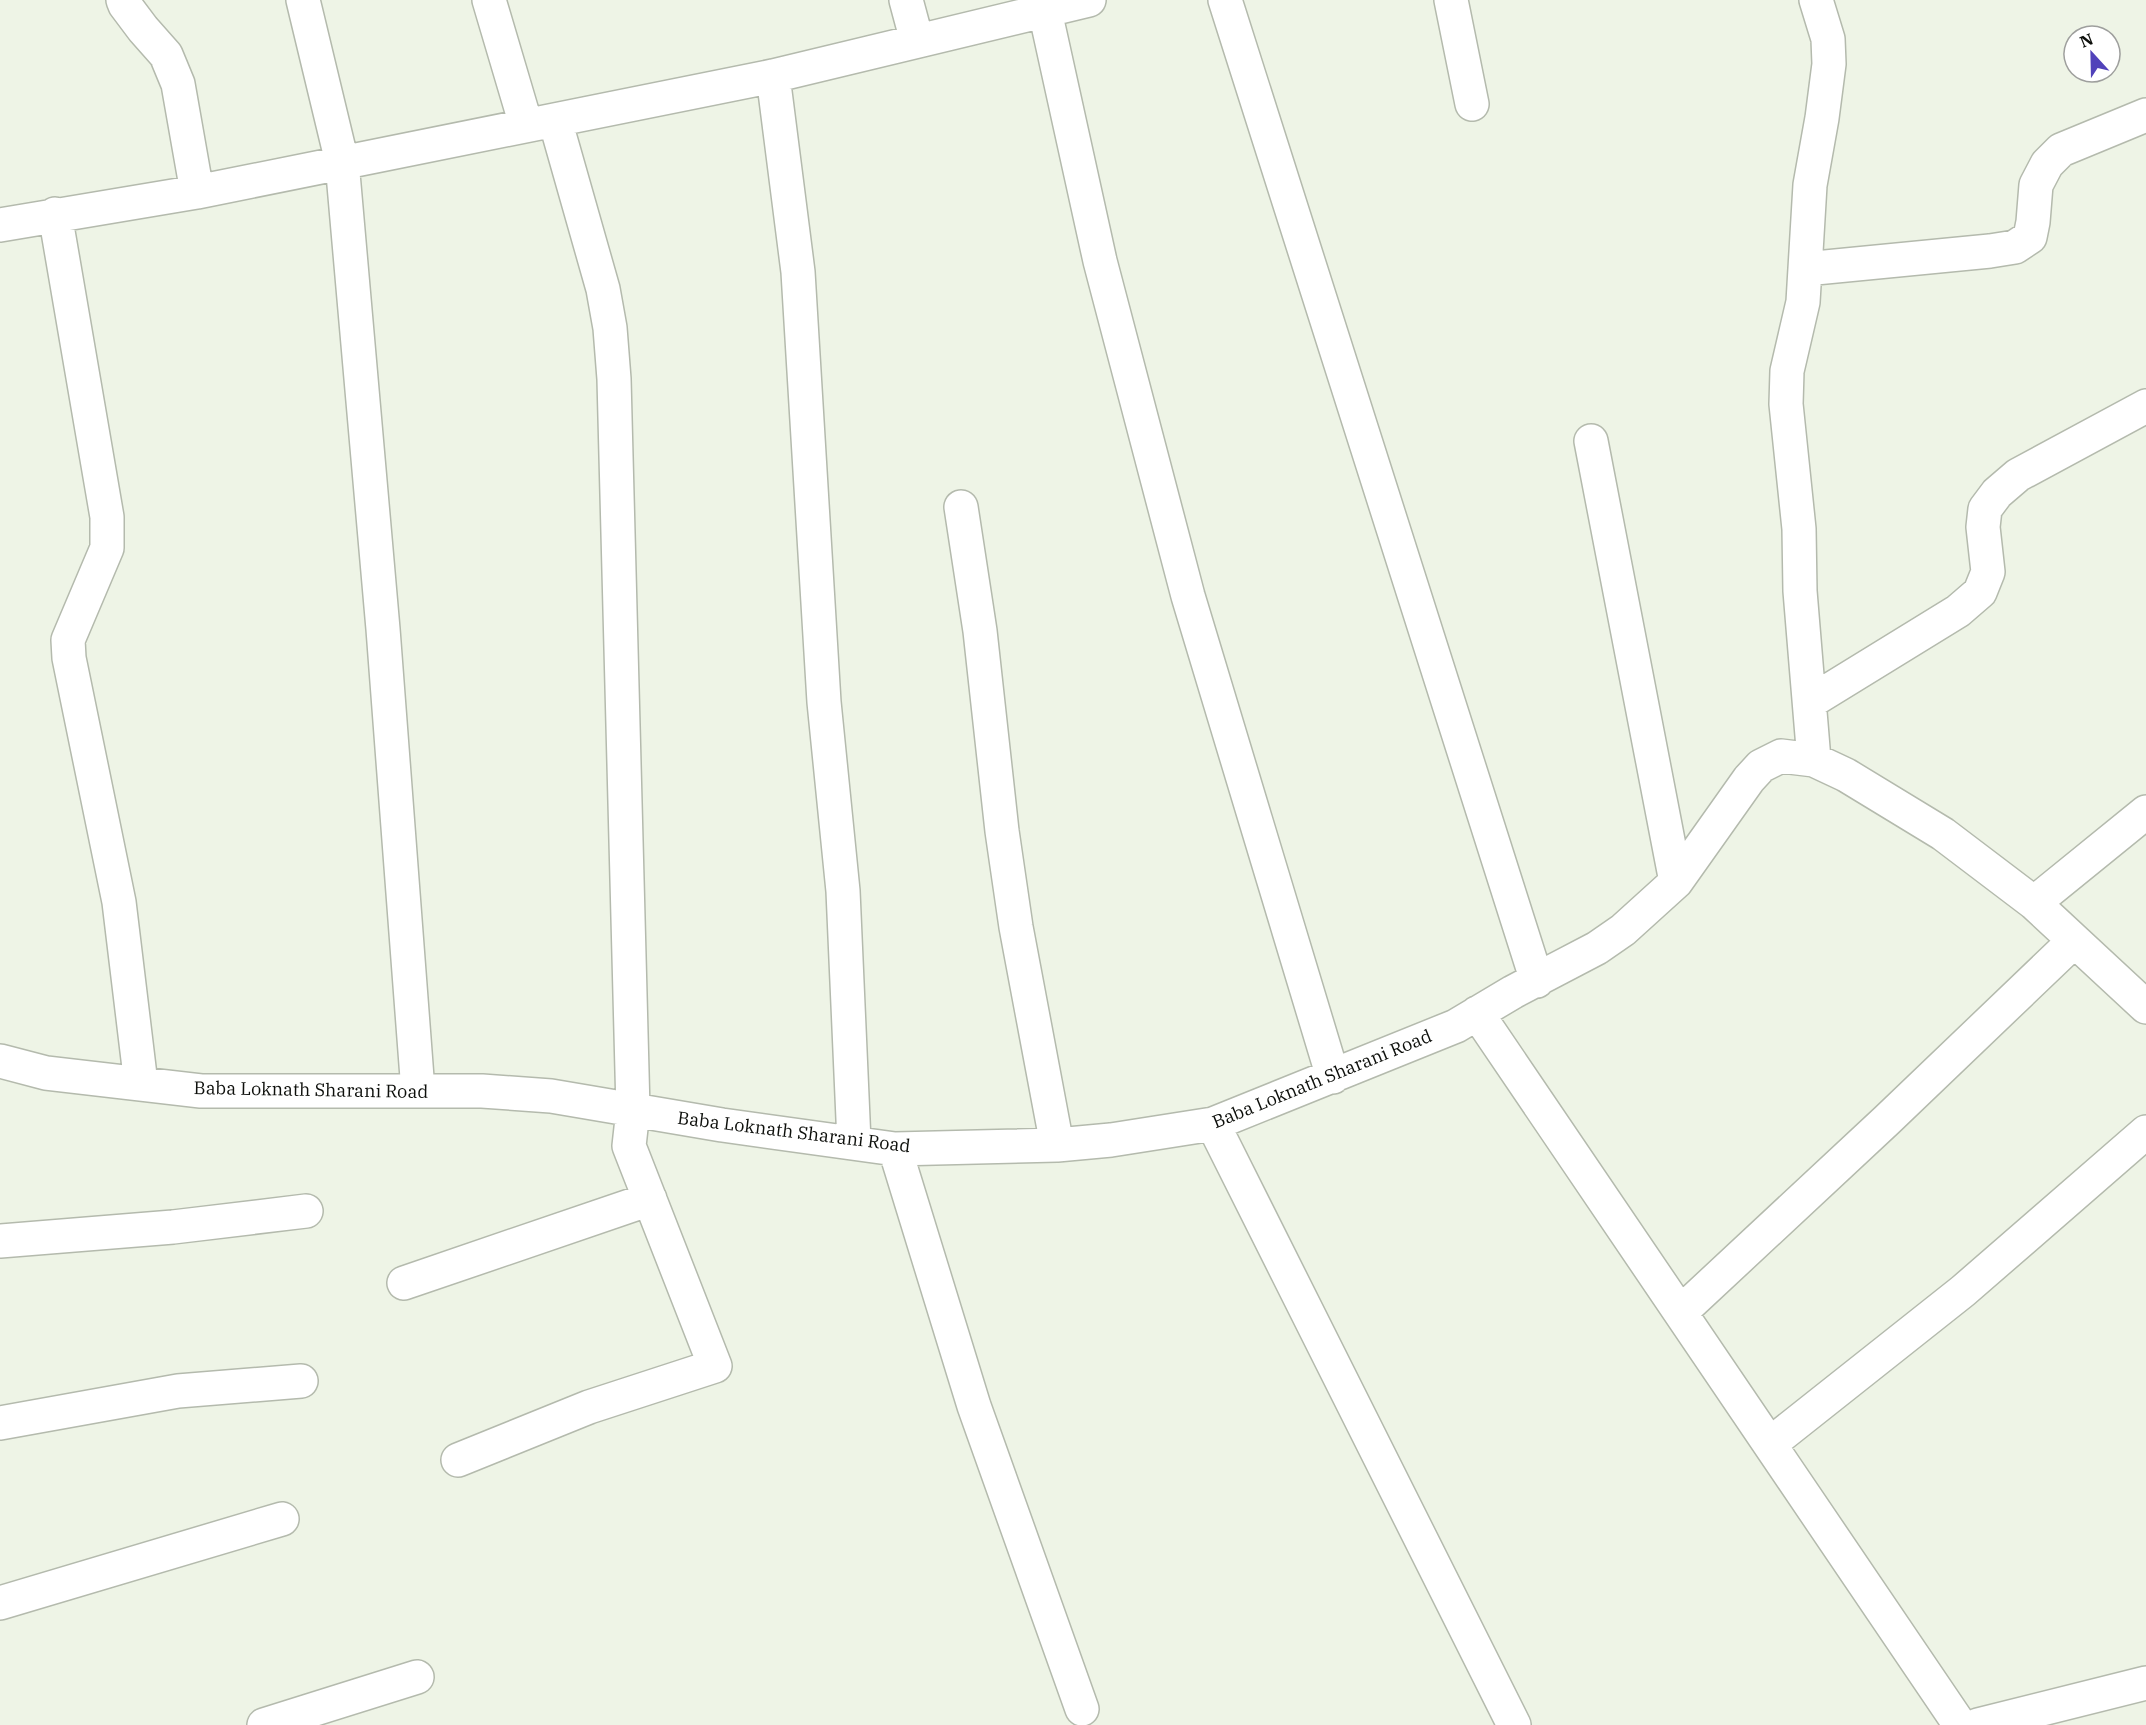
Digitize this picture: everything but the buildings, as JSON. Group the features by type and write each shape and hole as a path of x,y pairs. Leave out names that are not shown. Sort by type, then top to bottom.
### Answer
{"street":[{"path":"123,0 143,29 166,55 178,84 197,192"},
{"path":"303,0 342,162 383,629 418,1091"},
{"path":"458,1460 589,1407 715,1366 629,1146 633,1110 614,379 610,328 603,289 541,122 489,0"},
{"path":"906,0 917,41"},
{"path":"0,225 197,192 773,76 1089,0"},
{"path":"1225,0 1537,981"},
{"path":"1451,0 1472,104"},
{"path":"1814,760 1800,591 1799,529 1785,404 1787,371 1803,302 1810,184 1829,64 1828,39 1816,0"},
{"path":"1044,11 1100,261 1188,596 1333,1077"},
{"path":"773,76 798,272 824,702 843,891 854,1142"},
{"path":"1805,269 2015,247 2030,237 2036,185 2047,164 2061,150 2146,115"},
{"path":"55,214 107,517 108,548 68,640 69,658 119,902 141,1084"},
{"path":"1810,702 1958,611 1980,592 1988,572 1983,527 1985,509 1997,493 2018,476 2146,406"},
{"path":"1591,441 1676,882"},
{"path":"961,507 980,631 1002,831 1016,927 1057,1145"},
{"name":"Baba Loknath Sharani Road","path":"1,1056 46,1073 201,1091 482,1091 551,1096 754,1130 895,1149 1057,1145 1111,1140 1213,1124 1456,1026 1513,992 1598,948 1623,930 1676,882 1761,766 1781,756 1814,760 1846,775 1943,834 2034,903 2146,1007"},
{"path":"2034,903 2146,812"},
{"path":"1681,1312 2074,941"},
{"path":"1477,1013 1960,1725"},
{"path":"1213,1124 1514,1725"},
{"path":"1770,1444 1963,1291 2146,1132"},
{"path":"895,1149 974,1406 1082,1709"},
{"path":"404,1283 650,1199"},
{"path":"0,1241 173,1227 306,1211"},
{"path":"0,1423 178,1391 301,1381"},
{"path":"0,1603 282,1519"},
{"path":"264,1725 417,1677"},
{"path":"1978,1725 2143,1693"}]}
